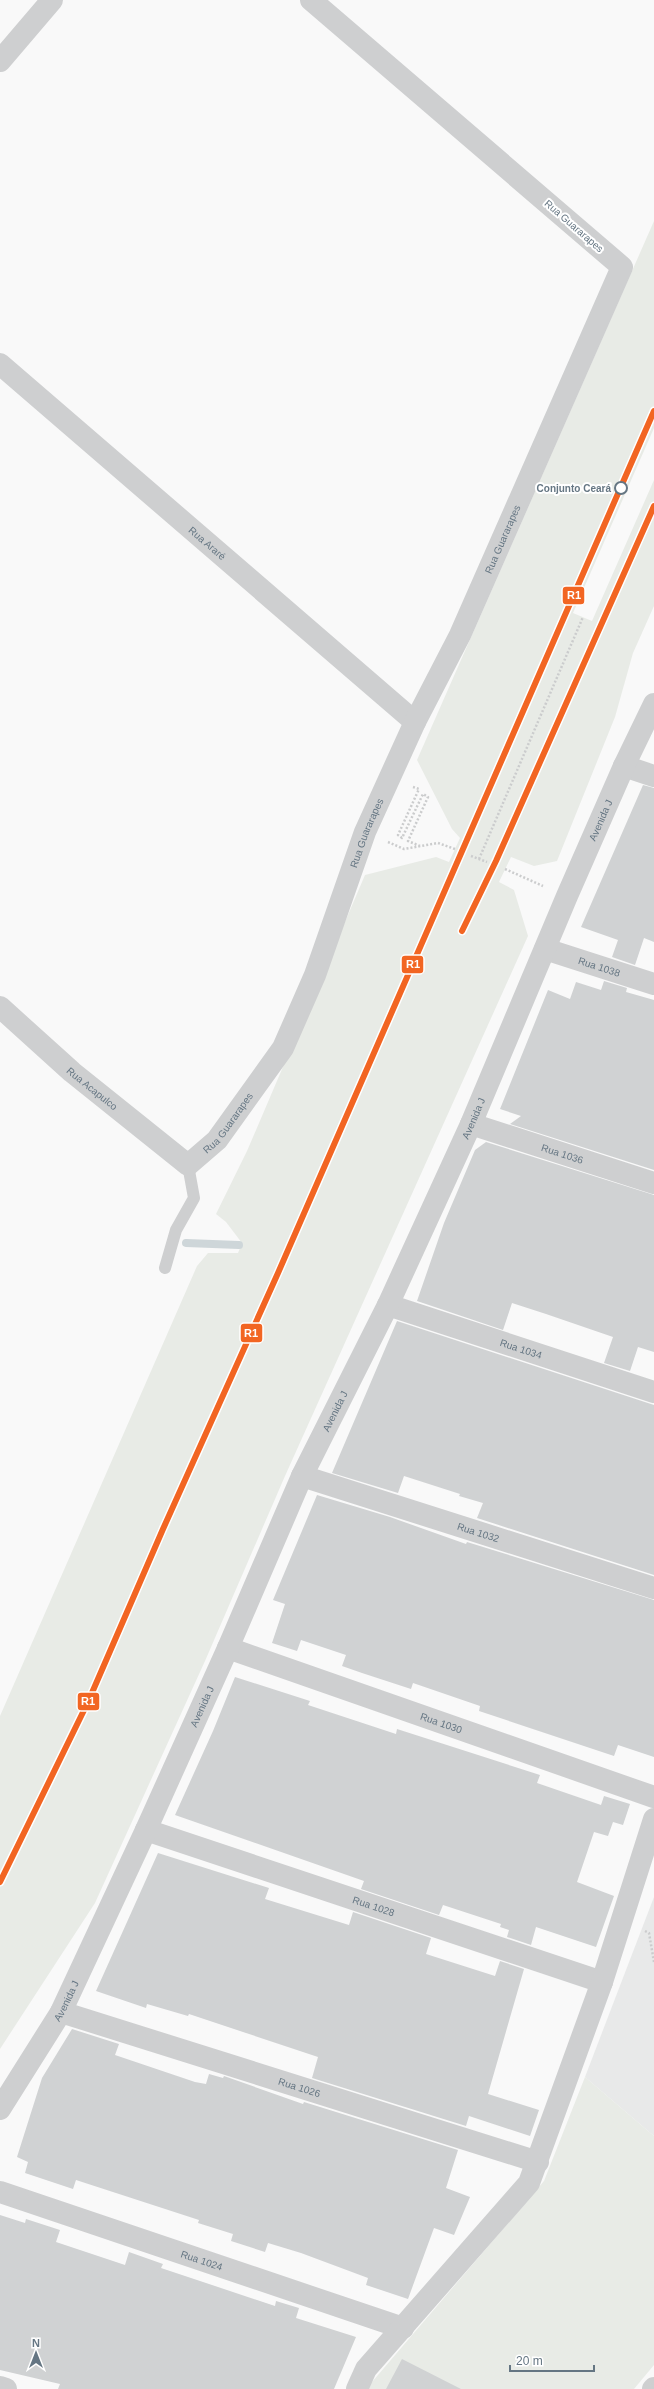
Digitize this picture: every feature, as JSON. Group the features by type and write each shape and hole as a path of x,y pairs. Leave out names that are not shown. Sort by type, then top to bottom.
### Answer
{"street":[{"path":"0,61 52,0"},
{"name":"Rua Guararapes","path":"188,1165 217,1140 283,1048 315,975 365,832 415,722 460,635 622,267 311,0"},
{"name":"Rua Araré","path":"0,364 415,722"},
{"name":"Avenida J","path":"0,2109 61,2012 146,1830 228,1648 302,1476 388,1305 471,1124 567,896 624,766 654,704"},
{"path":"624,766 654,776"},
{"name":"Rua 1038","path":"545,949 654,984"},
{"name":"Rua Acapulco","path":"0,1007 72,1072 188,1165"},
{"name":"Rua 1036","path":"471,1124 654,1183"},
{"name":"Rua 1034","path":"388,1305 654,1392"},
{"name":"Rua 1032","path":"302,1476 654,1588"},
{"name":"Rua 1030","path":"228,1648 654,1798"},
{"path":"357,2389 366,2369 529,2183 538,2162 602,1982 654,1819"},
{"name":"Rua 1028","path":"146,1830 602,1982"},
{"name":"Rua 1026","path":"61,2012 538,2162"},
{"name":"Rua 1024","path":"0,2192 403,2328"},
{"path":"0,2387 6,2389"}],"lane":[{"path":"165,1268 176,1230 194,1198 188,1165"}],"path":[{"path":"479,859 583,617"},
{"path":"406,783 419,789 398,836 402,838 423,794 428,797 408,841 420,846"},
{"path":"383,840 404,850 438,843 455,849"},
{"path":"471,856 487,862"},
{"path":"505,869 567,896"}],"shaded area":[{"path":"654,221 654,428 573,613 592,621 654,480 654,606 633,653 615,717 557,861 534,866 511,857 499,882 514,890 528,936 285,1476 205,1661 95,1903 0,2049 0,1716 197,1266 208,1253 238,1253 242,1243 226,1222 216,1214 247,1151 365,875 436,857 449,862 460,838 452,829 417,760"},
{"path":"654,1897 654,2136 585,2077"},
{"path":"585,2077 654,2136 654,2365 634,2389 366,2389 544,2181"}],"building":[{"path":"643,785 654,788 654,942 644,938 635,965 612,957 618,940 581,927"},
{"path":"604,981 627,988 626,992 654,1000 654,1170 510,1124 521,1116 500,1109 548,990 570,999 576,982 601,990"},
{"path":"486,1142 654,1195 654,1352 638,1347 630,1371 604,1363 613,1337 546,1314 512,1303 503,1330 417,1301 444,1223 475,1150"},
{"path":"397,1321 654,1405 654,1575 477,1518 483,1503 404,1476 398,1493 332,1473"},
{"path":"317,1495 390,1517 466,1544 467,1542 654,1600 654,1757 618,1745 614,1756 479,1711 480,1706 413,1683 411,1689 362,1673 342,1666 346,1655 301,1640 297,1651 272,1643 285,1604 273,1600"},
{"path":"235,1677 310,1701 308,1705 396,1734 397,1729 540,1775 537,1783 601,1805 604,1796 630,1804 623,1825 613,1822 608,1836 594,1832 577,1882 614,1896 596,1947 536,1927 531,1945 507,1937 509,1930 500,1927 501,1924 443,1905 439,1915 361,1889 364,1881 175,1815 213,1731"},
{"path":"158,1853 269,1888 265,1899 349,1925 353,1912 431,1938 426,1954 495,1976 500,1961 524,1969 488,2094 539,2110 530,2136 469,2116 466,2126 312,2078 318,2057 189,2014 188,2016 147,2004 146,2008 96,1991"},
{"path":"72,2029 119,2044 115,2055 195,2082 206,2084 209,2074 223,2078 224,2076 303,2104 304,2102 458,2150 446,2188 470,2197 454,2235 434,2228 408,2299 366,2285 368,2278 301,2253 268,2243 265,2252 231,2241 233,2234 198,2223 199,2220 76,2180 73,2189 25,2173 28,2162 17,2157 42,2078"},
{"path":"0,2215 25,2223 26,2219 60,2230 56,2242 125,2265 129,2252 163,2264 161,2268 275,2306 276,2301 299,2308 296,2318 356,2337 334,2389 58,2389 60,2384 0,2370"},
{"path":"402,2359 461,2389 386,2389"}],"waterway":[{"path":"186,1243 239,1245"}],"tram line":[{"path":"0,1882 88,1702 163,1529 278,1273 654,411"}],"transit line":[{"name":"R1","path":"0,1882 88,1702 163,1529 278,1273 654,411"},
{"name":"R1","path":"462,931 496,861 654,506"}],"place":[{"name":"Conjunto Ceará","path":"621,488"}]}
